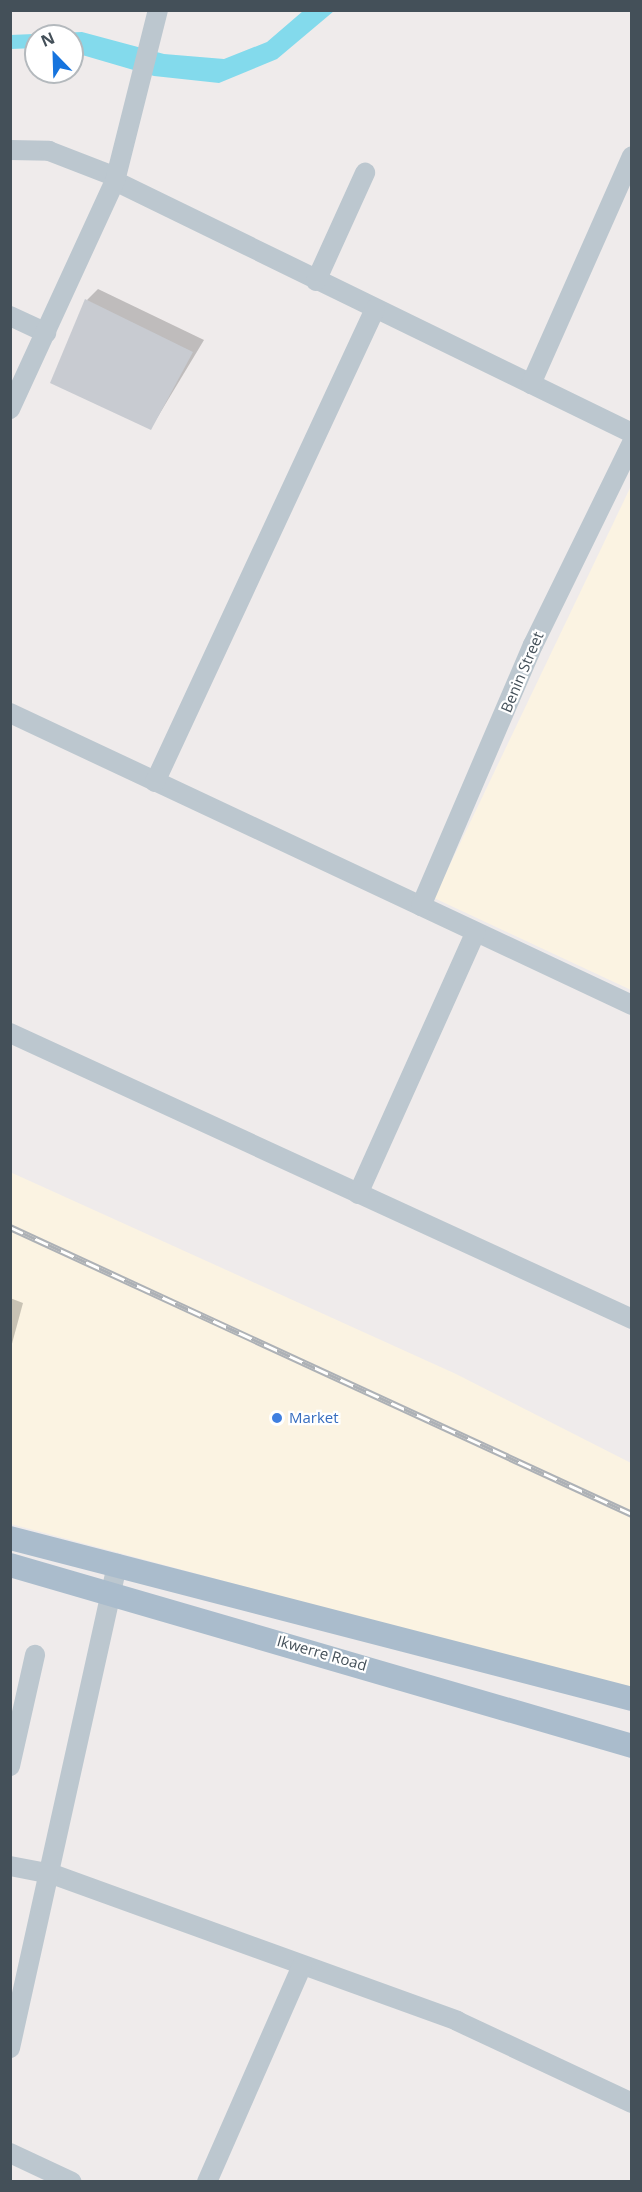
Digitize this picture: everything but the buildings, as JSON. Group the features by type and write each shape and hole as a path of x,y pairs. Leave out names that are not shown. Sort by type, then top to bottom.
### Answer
{"main road":[{"path":"10,1538 632,1699"},
{"name":"Ikwerre Road","path":"10,1565 110,1590 632,1746"}],"street":[{"path":"10,409 116,179 156,18"},
{"path":"10,150 50,151 116,179 316,281 632,433"},
{"path":"531,384 632,156"},
{"path":"316,281 365,173"},
{"path":"155,782 375,309"},
{"path":"10,316 46,333"},
{"name":"Benin Street","path":"421,906 532,645 632,443"},
{"path":"10,713 632,1005"},
{"path":"358,1194 476,932"},
{"path":"10,1033 632,1319"},
{"path":"10,2048 52,1874 117,1564"},
{"path":"10,1766 35,1655"},
{"path":"10,1866 52,1874 457,2021 632,2103"},
{"path":"207,2181 302,1966"},
{"path":"10,2153 72,2181"}],"shaded area":[{"path":"631,486 631,990 434,898"},
{"name":"Market","path":"10,1172 456,1374 631,1463 631,1690 11,1524"}],"water":[{"path":"303,11 334,11 277,59 219,83 154,76 84,56 84,33 164,54 224,59 267,42"},
{"path":"24,34 24,48 11,49 10,35"}],"railway":[{"path":"10,1227 632,1514"}],"place":[{"name":"Market","path":"277,1418"}]}
